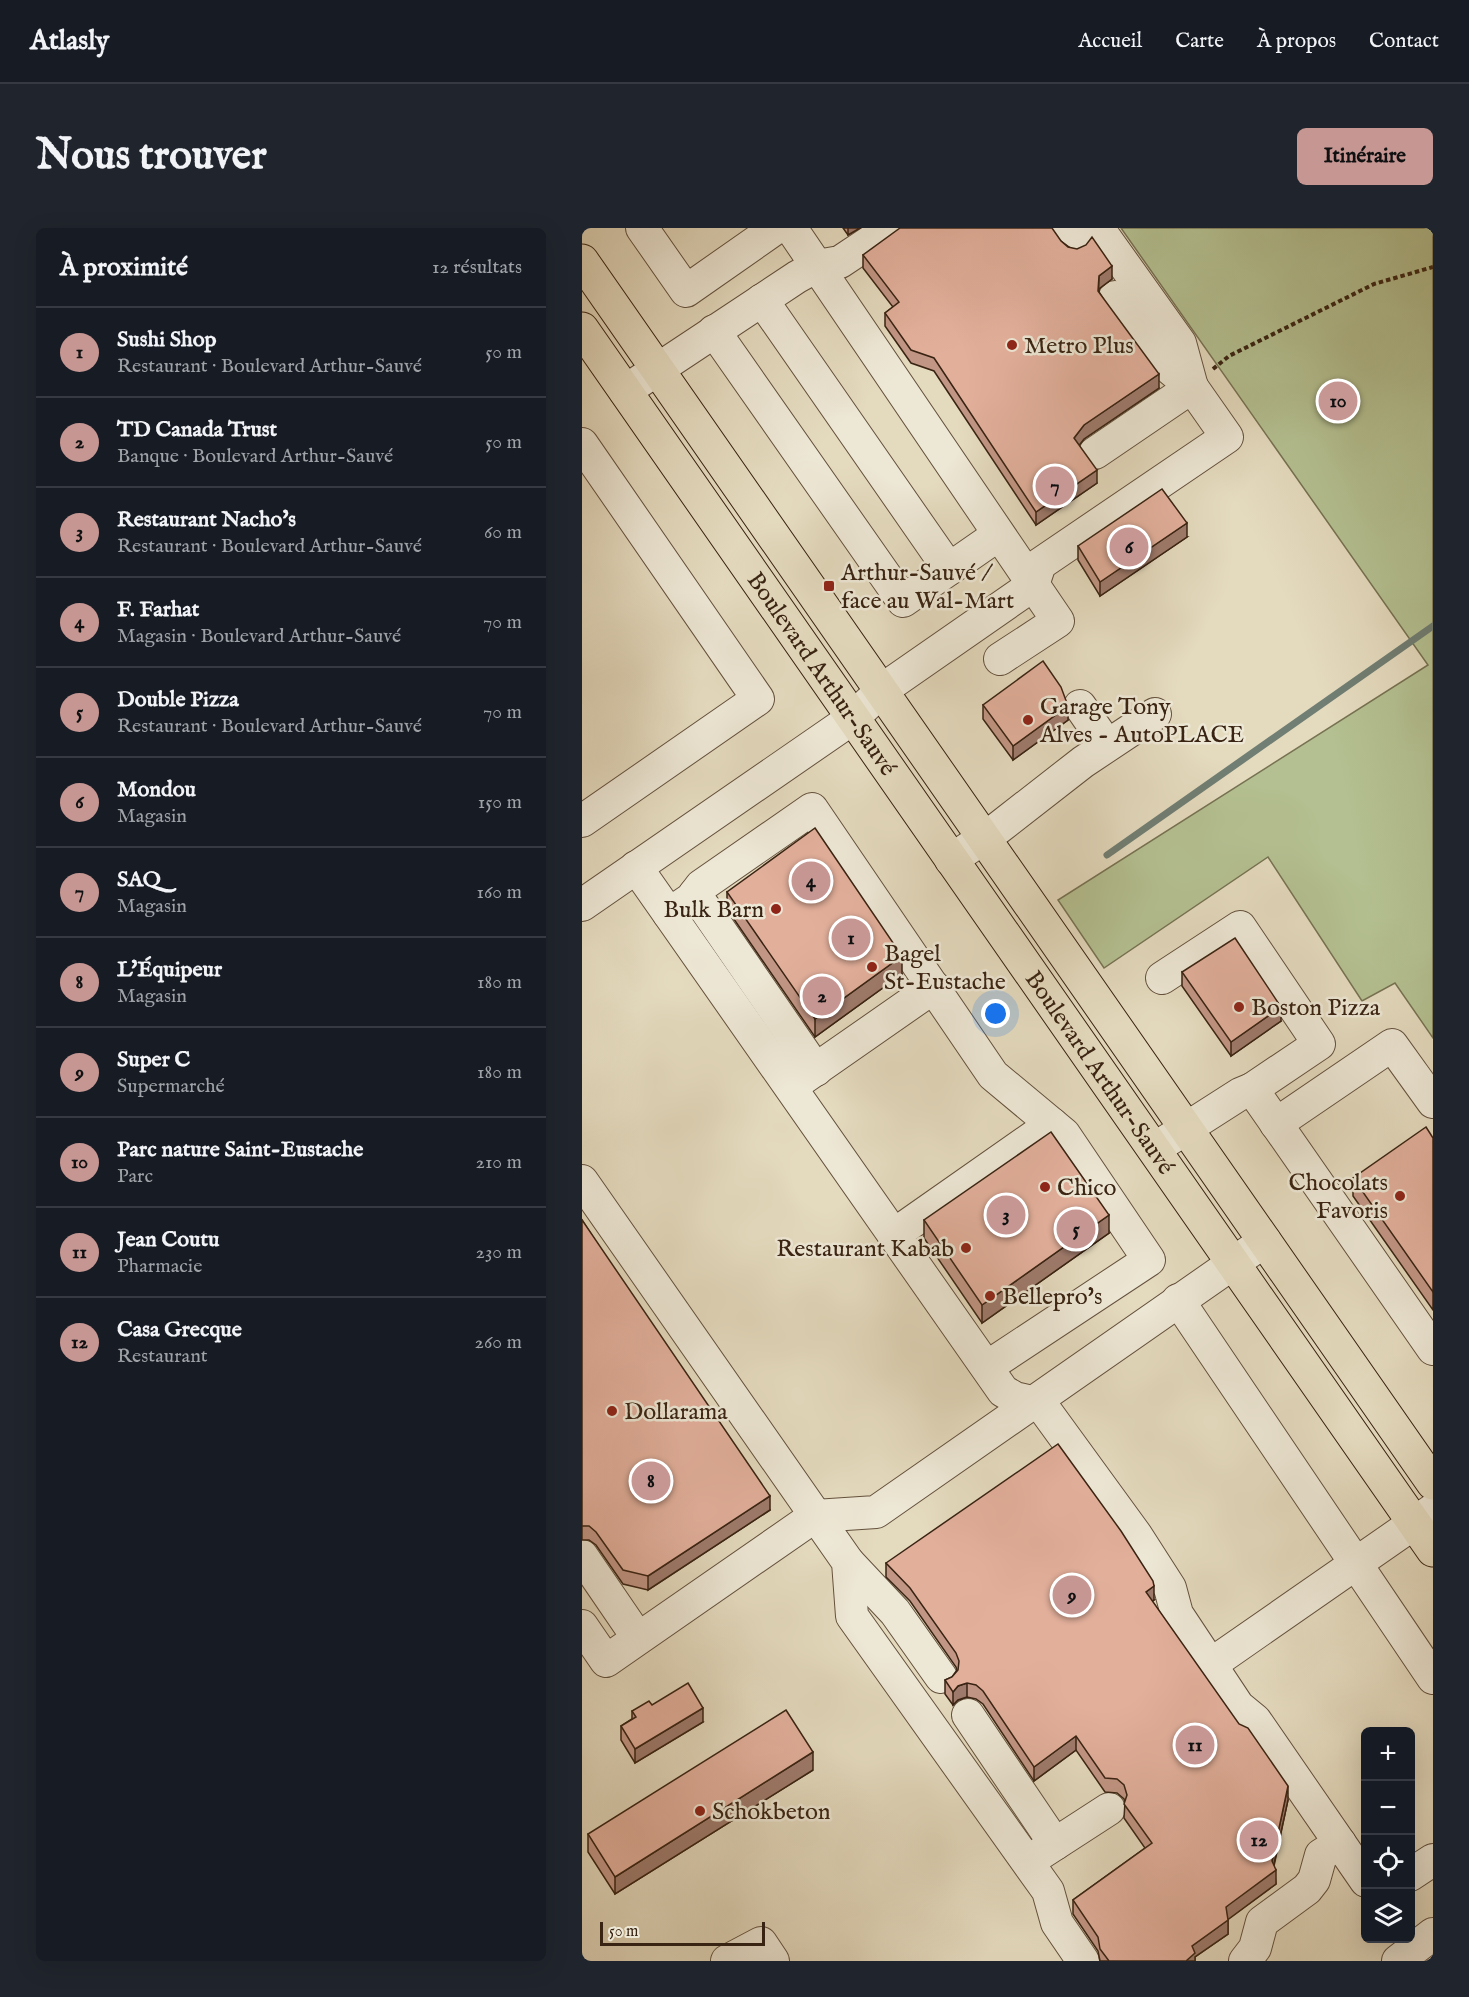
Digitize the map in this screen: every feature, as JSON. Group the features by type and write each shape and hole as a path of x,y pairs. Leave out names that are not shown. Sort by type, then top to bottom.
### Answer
{"main road":[{"name":"Boulevard Arthur-Sauvé","path":"582,261 1265,1241 1429,1467"},
{"name":"Boulevard Arthur-Sauvé","path":"582,329 1389,1487 1424,1517 1433,1550"}],"lane":[{"path":"642,228 686,291 776,228"},
{"path":"791,228 1058,621 1000,658"},
{"path":"625,391 817,266 840,262 891,228"},
{"path":"1079,233 1180,343 1192,387"},
{"path":"582,905 853,718 882,690 1033,585 1040,564 1227,437 1192,387 1161,361 1115,297"},
{"path":"762,300 949,570"},
{"path":"714,331 903,601 998,535"},
{"path":"1095,453 1192,387"},
{"path":"582,444 758,699 582,821"},
{"path":"1080,706 1107,745"},
{"path":"951,860 984,838 1107,745 1155,714"},
{"path":"669,914 695,894 701,886 812,809 993,1075 1064,1134 1149,1260 987,1367"},
{"path":"636,867 987,1367 1009,1396 1033,1401 1045,1410 1136,1536 1170,1588 1177,1614 1210,1665 1238,1706 1255,1720 1361,1875"},
{"path":"695,894 816,1070"},
{"path":"1162,978 1240,927 1341,1079"},
{"path":"791,1087 934,987"},
{"path":"1154,1149 1240,1094 1252,1089 1318,1044"},
{"path":"1276,1124 1392,1045 1433,1102"},
{"path":"1252,1089 1433,1348"},
{"path":"895,1234 1052,1124"},
{"path":"582,1181 848,1562 895,1612 941,1677"},
{"path":"586,1639 606,1661 815,1516 876,1512 1265,1241"},
{"path":"1178,1300 1433,1678"},
{"path":"1389,1487 1429,1467"},
{"path":"1210,1665 1424,1517"},
{"path":"582,1556 638,1638"},
{"path":"848,1562 852,1616 1048,1891 1057,1923 1083,1961"},
{"path":"968,1715 1055,1844"},
{"path":"1028,1863 1109,1809"},
{"path":"1245,1961 1255,1948 1262,1922 1307,1889 1314,1880 1321,1855 1340,1843"},
{"path":"1415,1872 1433,1860"},
{"path":"727,1961 760,1943 773,1961"}],"path":[{"path":"1192,387 1229,356 1374,285 1433,267"}],"green space":[{"path":"1121,228 1433,228 1433,1038 1395,983 1362,1001 1268,857 1104,968 1058,900 1428,665"}],"building":[{"path":"900,228 1052,228 1068,247 1077,249 1086,245 1092,237 1112,266 1099,276 1098,291 1159,374 1084,425 1074,438 1097,470 1036,512 934,358 911,350 885,313 899,302 863,255"},
{"path":"1162,489 1187,523 1100,582 1078,546"},
{"path":"1043,661 1061,687 1068,706 1013,746 983,705"},
{"path":"815,828 902,956 815,1019 727,892"},
{"path":"1235,938 1281,1007 1231,1042 1182,972"},
{"path":"1426,1127 1433,1138 1433,1292 1353,1178"},
{"path":"1051,1132 1109,1215 982,1305 924,1220"},
{"path":"582,1220 770,1496 648,1576 623,1570 596,1532 589,1526 582,1526"},
{"path":"1058,1444 1121,1531 1153,1581 1154,1586 1146,1592 1239,1724 1248,1728 1288,1786 1272,1861 1276,1870 1226,1907 1228,1920 1192,1946 1195,1953 1186,1961 1109,1961 1100,1949 1098,1937 1073,1900 1152,1843 1124,1804 1127,1795 1124,1785 1117,1779 1105,1778 1076,1736 1034,1767 983,1691 976,1685 967,1683 958,1686 953,1692 945,1680 952,1677 958,1670 959,1661 956,1653 910,1588 886,1563"},
{"path":"688,1683 703,1708 635,1749 621,1726 636,1717 632,1711 649,1701 652,1705"},
{"name":"Schokbeton","path":"786,1710 813,1752 615,1877 588,1834"}],"waterway":[{"path":"1107,855 1433,626"}],"place":[{"name":"Metro Plus","path":"1012,345"},
{"name":"Parc nature Saint-Eustache","path":"1338,401"},
{"name":"SAQ","path":"1055,486"},
{"name":"Mondou","path":"1129,547"},
{"name":"Arthur-Sauvé / face au Wal-Mart","path":"829,586"},
{"name":"Garage Tony Alves - AutoPLACE","path":"1028,720"},
{"name":"F. Farhat","path":"811,881"},
{"name":"Bulk Barn","path":"776,909"},
{"name":"Sushi Shop","path":"851,938"},
{"name":"Bagel St-Eustache","path":"872,967"},
{"name":"TD Canada Trust","path":"822,996"},
{"name":"Boston Pizza","path":"1239,1007"},
{"name":"Chico","path":"1045,1187"},
{"name":"Chocolats Favoris","path":"1400,1196"},
{"name":"Restaurant Nacho's","path":"1006,1215"},
{"name":"Double Pizza","path":"1076,1229"},
{"name":"Restaurant Kabab","path":"966,1248"},
{"name":"Bellepro's","path":"990,1296"},
{"name":"Dollarama","path":"612,1411"},
{"name":"L'Équipeur","path":"651,1481"},
{"name":"Super C","path":"1072,1595"},
{"name":"Jean Coutu","path":"1195,1745"},
{"name":"Schokbeton","path":"700,1811"},
{"name":"Casa Grecque","path":"1259,1840"}]}
